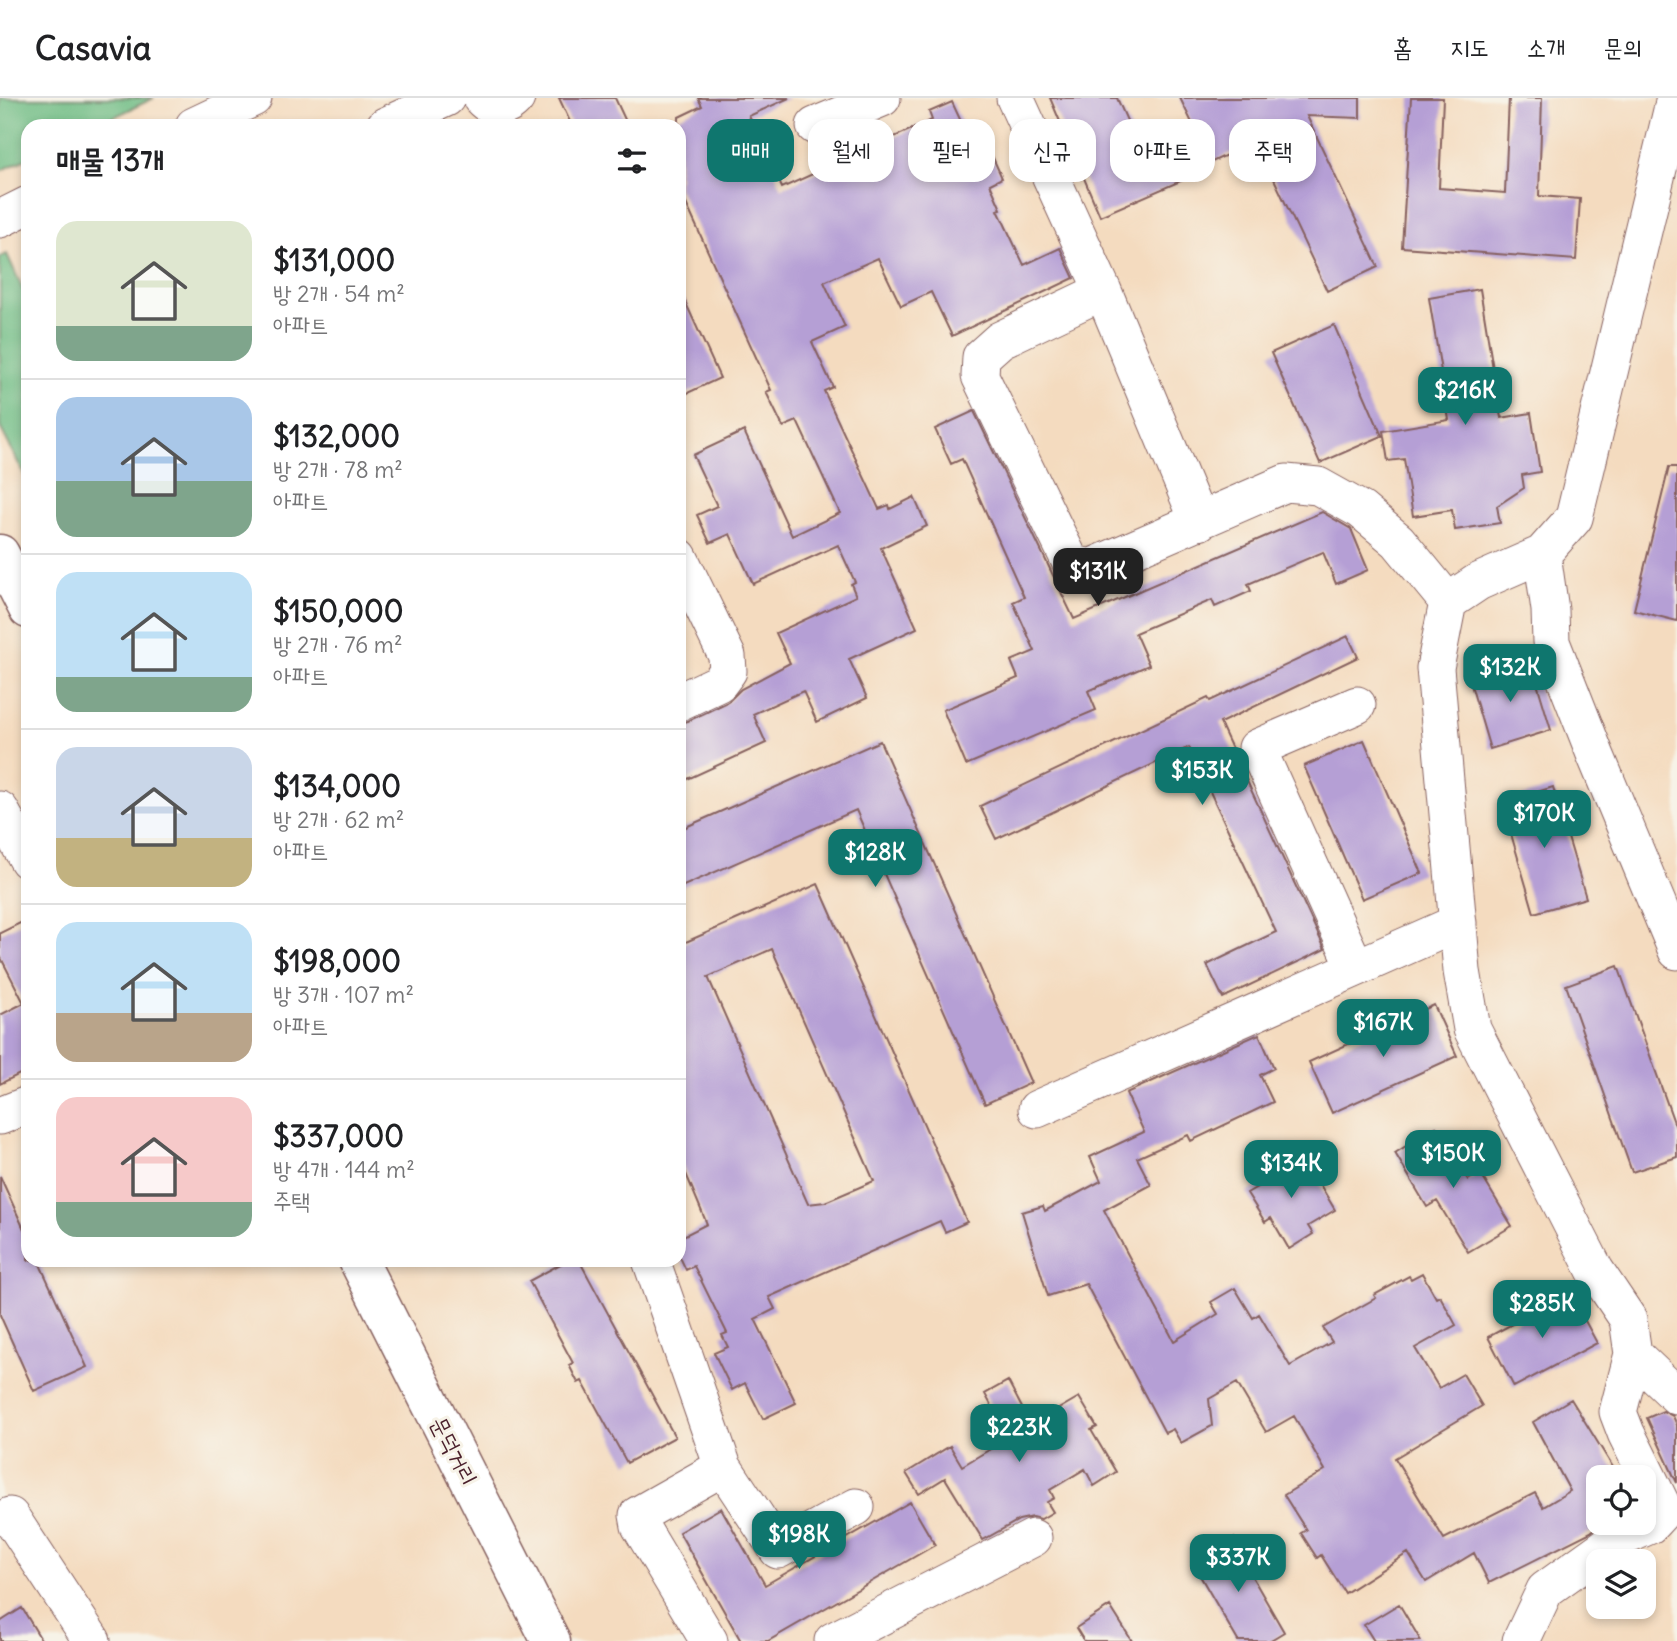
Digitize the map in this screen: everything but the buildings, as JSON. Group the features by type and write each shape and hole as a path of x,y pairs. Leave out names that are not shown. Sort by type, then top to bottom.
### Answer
{"main road":[{"path":"0,554 21,595"},
{"name":"문덕거리","path":"362,1267 551,1641"}],"street":[{"path":"209,119 253,98"},
{"path":"404,119 446,98"},
{"path":"832,119 882,98"},
{"path":"1015,98 1104,291 1199,522"},
{"path":"1521,1641 1545,1590 1612,1542 1650,1525 1664,1510 1618,1412 1633,1354 1628,1319 1595,1270 1472,1028 1462,971 1435,668 1448,602 1478,582 1542,554 1574,518 1675,98"},
{"path":"0,219 21,208"},
{"path":"1104,291 1000,340 981,358 980,376 1071,563 1090,568 1286,483 1318,486 1361,510 1398,541 1448,602"},
{"path":"1542,554 1550,610 1551,642 1677,951"},
{"path":"686,571 727,656 728,671 719,683 686,699"},
{"path":"1356,968 1257,748 1357,705"},
{"path":"0,810 21,848"},
{"path":"1037,1109 1458,923"},
{"path":"0,1116 21,1108"},
{"path":"653,1267 723,1468 778,1550 856,1507"},
{"path":"1633,1354 1677,1396"},
{"path":"709,1641 640,1526 638,1515 723,1468"},
{"path":"9,1516 92,1641"},
{"path":"833,1641 1033,1538"}],"green space":[{"path":"0,98 154,98 110,119 21,119 21,161 0,171"},
{"path":"7,254 21,285 21,468 0,427 0,257"}]}
